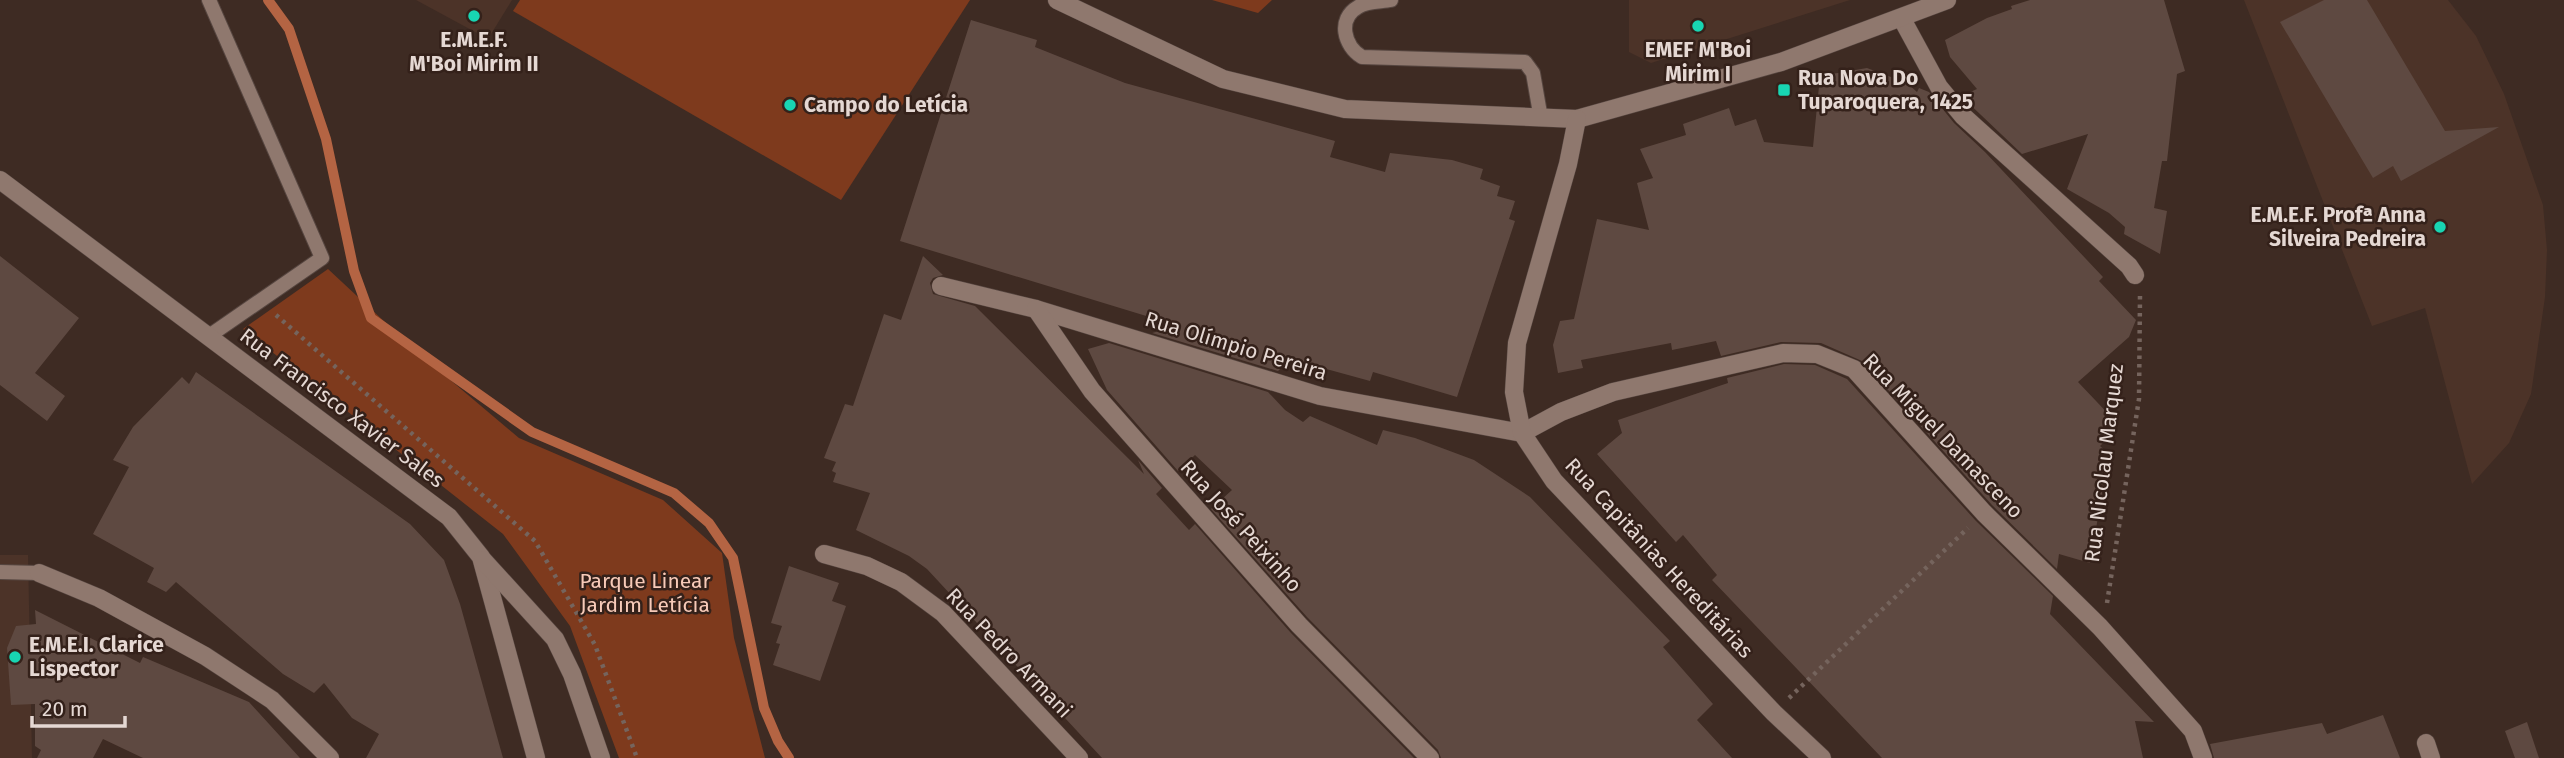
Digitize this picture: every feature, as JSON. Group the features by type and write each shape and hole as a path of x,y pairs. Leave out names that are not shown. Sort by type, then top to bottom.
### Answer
{"street":[{"path":"1057,0 1223,79 1345,109 1541,119 1577,119 1781,62 1947,0"},
{"path":"1902,19 1939,87 1963,116 2129,266 2135,275"},
{"name":"Rua Capitânias Hereditárias","path":"1577,119 1568,164 1517,343 1514,392 1522,433 1554,481 1774,713 1822,758"},
{"name":"Rua Francisco Xavier Sales","path":"0,180 449,517 481,557 536,758"},
{"name":"Rua Olímpio Pereira","path":"941,286 1036,309 1320,396 1522,433"},
{"name":"Rua José Peixinho","path":"1036,309 1091,391 1299,625 1430,758"},
{"name":"Rua Miguel Damasceno","path":"1522,433 1561,412 1613,392 1783,352 1817,354 1854,369 1984,513 2100,627 2193,730 2203,758"},
{"name":"Rua Pedro Armani","path":"824,554 867,566 901,582 943,613 1079,758"},
{"path":"481,557 555,639 572,674 601,758"},
{"path":"39,573 99,598 205,656 272,700 330,758"}],"lane":[{"path":"209,0 322,258 209,336"},
{"path":"1391,0 1360,5 1349,13 1344,29 1348,44 1355,53 1362,57 1525,62 1533,73 1541,119"},
{"path":"0,572 39,573"}],"path":[{"name":"Rua Nicolau Marquez","path":"2100,627 2112,584 2139,399 2140,294 2135,275"},
{"path":"1774,713 1984,513"}],"shaded area":[{"name":"E.M.E.F. M'Boi Mirim II","path":"416,0 512,0 488,39"},
{"name":"EMEF M'Boi Mirim I","path":"1629,0 1850,0 1651,63 1629,52"},
{"name":"E.M.E.F. Profª Anna Silveira Pedreira","path":"2244,0 2448,0 2476,36 2504,94 2543,205 2547,250 2545,297 2531,394 2509,443 2472,484 2425,308 2372,326"},
{"name":"E.M.E.I. Clarice Lispector","path":"0,555 28,555 32,758 0,758"}],"green space":[{"name":"Campo do Letícia","path":"520,0 970,0 841,200 513,11"},
{"path":"1212,0 1272,0 1258,13"},
{"name":"Parque Linear Jardim Letícia","path":"328,269 416,351 519,438 663,500 722,553 734,638 765,758 619,758 570,626 503,534 243,329"}],"building":[{"path":"2030,0 2164,0 2185,71 2177,74 2167,161 2162,161 2154,208 2167,211 2160,254 2124,234 2125,227 2109,213 2067,189 2088,134 2022,154 1961,96 1977,89 1950,57 1945,40 1987,18 2012,9 2011,6"},
{"path":"2324,0 2367,0 2445,131 2499,127 2401,181 2393,166 2373,178 2280,22"},
{"path":"971,20 1037,40 1035,47 1125,83 1335,141 1330,157 1385,172 1390,153 1452,160 1483,169 1480,179 1500,186 1497,196 1515,201 1509,219 1515,221 1457,397 1373,372 1370,381 1290,359 1278,371 1152,333 1179,326 900,241"},
{"path":"1867,68 1907,83 1917,92 1919,88 1929,92 1954,123 1985,152 2103,277 2099,281 2136,320 2129,337 2078,382 2115,421 2113,433 2100,446 2109,454 2090,563 2059,554 2057,569 1992,505 1862,361 1821,343 1781,342 1721,356 1716,341 1672,350 1671,343 1581,360 1583,368 1558,373 1553,345 1560,321 1574,319 1597,219 1649,230 1637,183 1653,178 1640,149 1686,135 1683,124 1729,108 1735,126 1756,119 1764,142 1813,147 1820,76"},
{"path":"0,256 79,318 35,373 65,396 47,421 0,385"},
{"path":"923,256 943,275 933,278 930,283 933,294 975,306 1144,474 1138,460 1162,488 1156,494 1189,530 1195,524 1291,633 1414,758 1102,758 927,569 909,556 856,530 870,493 833,482 836,473 832,471 836,462 824,458 845,404 853,406 884,314 901,320"},
{"path":"1109,343 1268,392 1285,410 1303,422 1310,416 1377,445 1383,430 1415,438 1474,460 1530,497 1670,641 1663,647 1713,704 1697,720 1732,758 1441,758 1438,750 1307,617 1211,509 1232,490 1195,455 1178,471 1107,390 1088,349"},
{"path":"1784,364 1815,365 1847,379 1976,521 2053,596 2050,614 2154,722 2135,721 2143,758 1882,758 1712,580 1717,575 1683,535 1676,542 1597,454 1622,433 1618,420 1728,383 1727,378"},
{"path":"196,372 410,524 444,560 460,604 503,758 366,758 379,734 352,718 324,683 314,693 283,674 176,582 166,592 147,582 154,568 93,534 129,467 113,460 133,427 182,377 189,384"},
{"path":"789,566 839,583 832,601 846,606 820,681 773,665 782,626 771,623"},
{"path":"35,610 140,663 143,657 249,702 300,758 143,758 103,739 93,758 37,758 41,750 35,746 35,704 11,705 7,648 16,626 36,624"},
{"path":"2383,715 2400,758 2214,758 2210,744 2322,723 2327,734"},
{"path":"2527,722 2539,758 2515,758 2505,731"}],"waterway":[{"path":"268,0 289,29 326,139 354,271 371,318 532,432 674,493 709,523 733,558 764,708 778,741 789,758"}],"place":[{"name":"E.M.E.F. M'Boi Mirim II","path":"474,16"},
{"name":"EMEF M'Boi Mirim I","path":"1698,26"},
{"name":"Rua Nova Do Tuparoquera, 1425","path":"1784,90"},
{"name":"Campo do Letícia","path":"790,105"},
{"name":"E.M.E.F. Profª Anna Silveira Pedreira","path":"2440,227"},
{"name":"E.M.E.I. Clarice Lispector","path":"15,657"}]}
